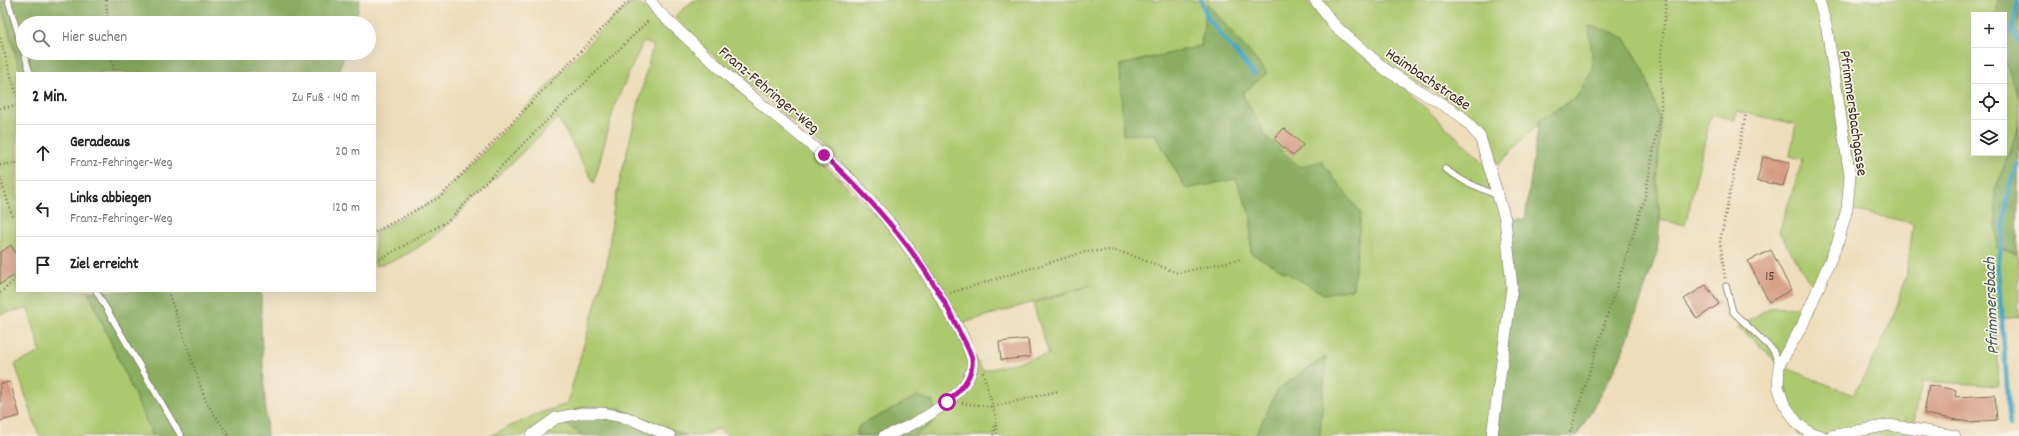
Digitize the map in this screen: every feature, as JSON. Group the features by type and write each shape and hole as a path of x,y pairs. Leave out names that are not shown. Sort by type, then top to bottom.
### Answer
{"street":[{"name":"Franz-Fehringer-Weg","path":"650,0 658,11 736,82 824,155 851,181 902,239 927,272 953,318 972,359"},
{"name":"Haimbachstraße","path":"1315,0 1336,27 1386,70 1461,116 1480,137 1505,219 1512,287 1492,436"},
{"name":"Pfrimmersbachgasse","path":"1819,0 1828,36 1850,176 1847,209 1838,242 1805,320 1779,365 1778,386 1784,404 1798,424 1810,433 1822,436"},
{"path":"884,436 925,419 957,394 968,378 972,359"},
{"path":"531,436 556,418 582,413 602,413 628,418 670,436"},
{"path":"1830,436 1889,425 1955,436"}],"lane":[{"path":"8,0 16,27"},
{"path":"26,60 30,72"},
{"path":"1445,169 1464,181 1498,196"},
{"path":"1726,286 1733,312 1773,350 1779,365"},
{"path":"97,292 181,436"}],"path":[{"path":"106,0 107,16"},
{"path":"376,231 440,197 626,4 634,0"},
{"path":"1569,436 1645,197 1661,110 1661,59 1666,0"},
{"path":"376,260 448,221 520,146 658,11"},
{"path":"0,40 16,93"},
{"path":"112,60 114,72"},
{"path":"0,108 16,106"},
{"path":"1726,286 1720,241 1746,114"},
{"path":"0,165 16,164"},
{"path":"0,177 13,218"},
{"path":"940,296 1084,252 1110,250 1128,254 1178,273 1241,259"},
{"path":"0,293 16,279"},
{"path":"168,292 206,402 229,436"},
{"path":"972,359 983,371 996,418 996,436"},
{"path":"947,402 992,407 1058,391"},
{"path":"993,436 996,418"}],"green space":[{"path":"0,0 360,0 357,16 16,16 16,56"},
{"path":"694,0 1306,0 1341,38 1406,90 1490,168 1505,219 1512,287 1499,436 1320,436 1325,357 1278,389 1255,436 729,436 718,429 700,436 687,436 621,409 556,418 584,436 533,436 554,419 531,429 525,436 490,436 534,415 567,404 607,264 614,205 653,45 643,42 615,104 594,183 558,118 453,220 424,243 408,253 392,261 376,266 376,231 440,197 615,16 634,2 647,9 795,136 880,219 924,275 955,322 943,287 874,195 829,151 696,41 675,16","holes":["1207,4 1267,73 1242,94 1267,138 1300,168 1251,253 1251,217 1236,179 1186,189 1155,134 1120,65 1201,46","1091,285 1033,304 1049,354 983,371 956,325"]},
{"path":"1318,0 2019,0 2019,167 2003,169 1995,191 1997,248 2017,254 2019,268 2019,317 1996,319 1999,386 1923,381 1912,429 1915,436 1799,436 1779,365 1853,395 1886,334 1898,302 1907,269 1913,223 1847,209 1816,293 1779,232 1803,159 1790,156 1796,124 1736,111 1735,120 1711,115 1685,225 1660,220 1657,181 1592,71 1576,98 1551,112 1498,165 1482,128 1445,97 1378,62 1335,21"},
{"path":"1998,0 2019,0 2019,97 2007,66 2007,12 1996,12"},
{"path":"0,3 21,72 16,72 16,292 88,292 153,436 39,436 15,364 41,352 28,308 0,314"},
{"path":"1207,3 1267,73 1242,94 1267,138 1300,167 1321,161 1361,213 1353,289 1324,294 1251,253 1251,217 1236,179 1186,189 1155,134 1123,135 1120,65 1201,46"},
{"path":"1589,26 1607,30 1625,38 1644,70 1661,124 1657,181 1660,220 1657,252 1628,338 1617,365 1577,436 1499,436 1499,414 1512,287 1505,219 1525,219 1539,119 1576,98 1593,69"},
{"path":"17,60 343,60 338,72 21,72"},
{"path":"2019,125 2017,254 1997,248 1995,191"},
{"path":"88,292 261,292 261,331 267,436 153,436"},
{"path":"1810,307 1779,365 1738,327 1769,308"},
{"path":"1326,357 1320,436 1255,436 1278,389"},
{"path":"917,396 934,402 933,423 914,436 856,436 859,426"},
{"path":"584,406 621,409 687,436 584,436 556,418"}],"building":[{"path":"1284,128 1303,145 1293,156 1274,139"},
{"path":"1763,157 1790,162 1783,186 1757,181"},
{"path":"11,245 16,254 16,275 0,284 0,253"},
{"path":"1771,250 1791,290 1769,302 1748,261"},
{"path":"1706,285 1719,304 1697,319 1684,299"},
{"path":"1028,339 1030,357 1001,360 999,342"},
{"path":"10,382 20,416 0,421 0,384"},
{"path":"1929,385 1956,390 1955,397 1995,395 1997,420 1969,422 1924,414"}],"waterway":[{"path":"1201,0 1208,19 1254,74"},
{"name":"Pfrimmersbach","path":"2018,0 2013,29 2019,42"},
{"name":"Pfrimmersbach","path":"2010,425 1998,269 2009,187 2019,164"}],"route":[{"path":"824,155 851,181 902,239 927,272 953,318 972,359 968,378 957,394 947,402"}]}
